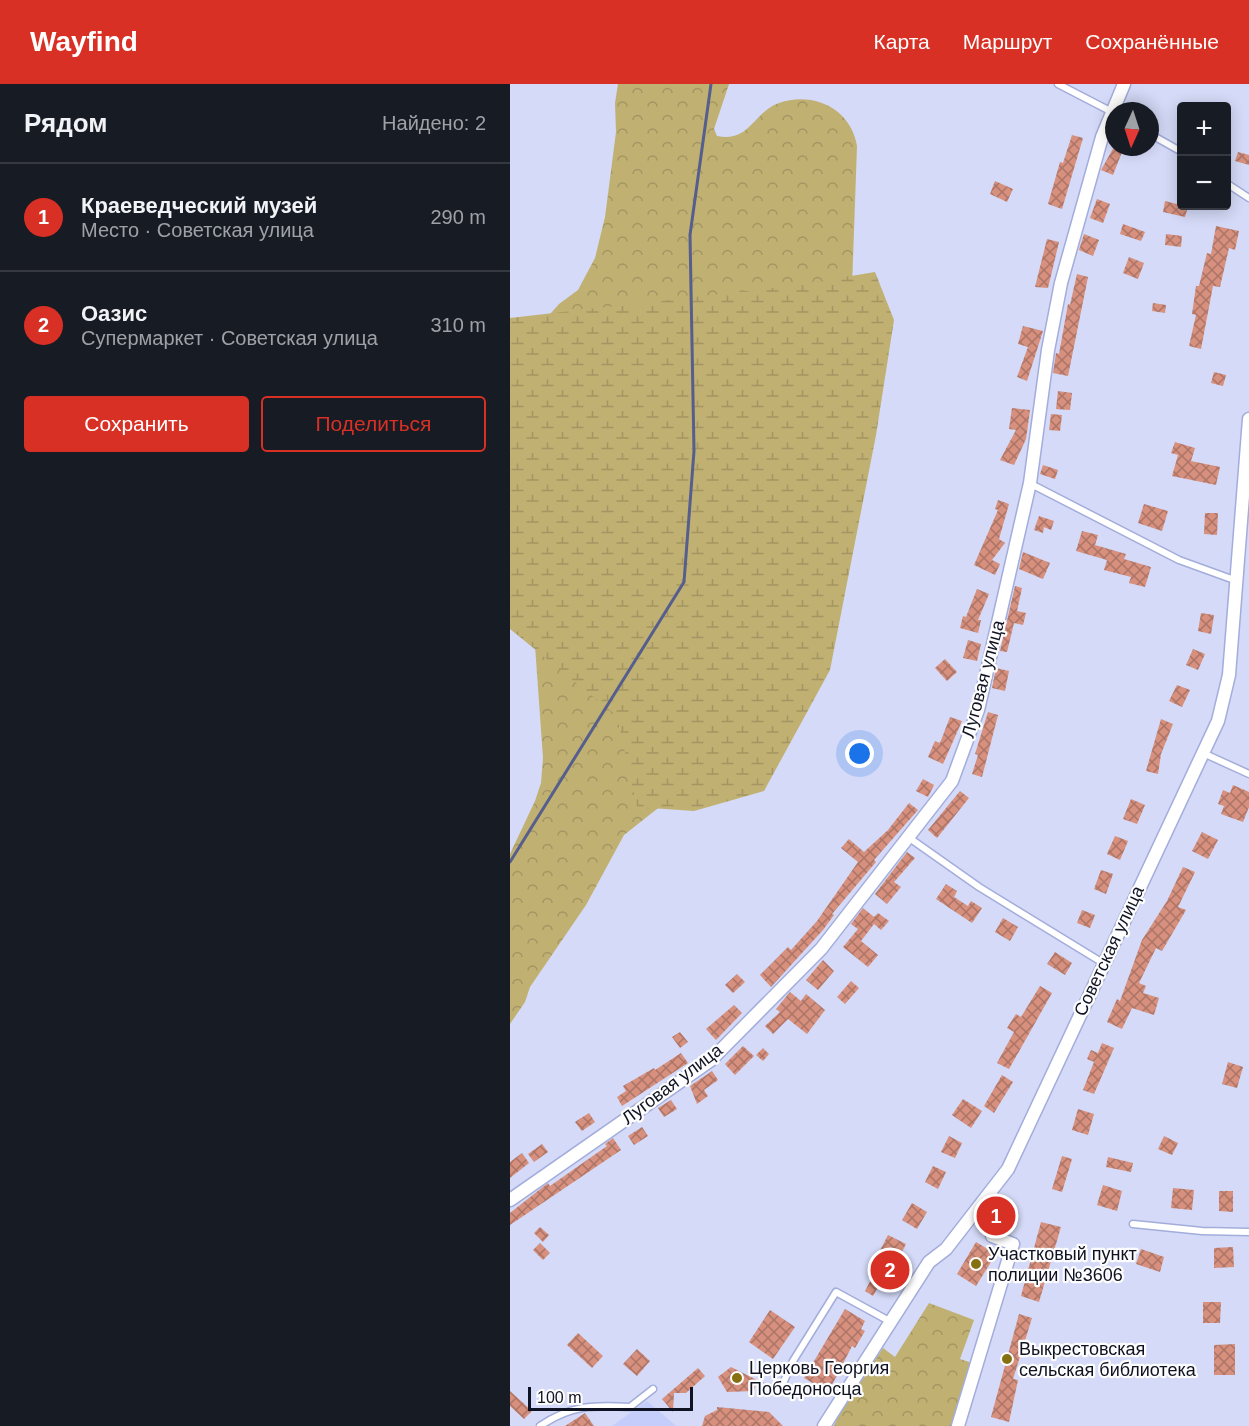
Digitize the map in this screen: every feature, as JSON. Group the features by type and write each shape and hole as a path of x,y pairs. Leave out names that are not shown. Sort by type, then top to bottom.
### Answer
{"street":[{"name":"Луговая улица","path":"1117,102 1124,84"},
{"name":"Луговая улица","path":"510,1200 711,1060 821,949 952,781 978,710 1030,483 1048,350 1061,284 1105,130"},
{"name":"Советская улица","path":"824,1426 929,1262 946,1249 1008,1169 1218,721 1229,675 1249,419"},
{"path":"958,1426 1013,1244 992,1236"}],"lane":[{"path":"1059,84 1105,109"},
{"path":"1159,139 1177,150"},
{"path":"1231,186 1249,198"},
{"path":"1030,483 1179,561 1237,581"},
{"path":"1203,753 1249,774"},
{"path":"908,837 979,887 1103,963"},
{"path":"1133,1224 1202,1231 1249,1232"},
{"path":"763,1387 780,1390 793,1361 836,1292 891,1322"},
{"path":"540,1426 561,1412 596,1405 630,1407 653,1389"}],"shaded area":[{"path":"647,1401 676,1426 612,1426"}],"green space":[{"path":"618,84 729,84 714,129 717,136 737,135 751,126 770,107 792,100 805,99 817,102 839,113 853,133 857,146 852,287 700,775 624,835 586,905 530,987 525,1002 510,1024 510,854 535,801 541,783 543,758 532,603 536,330 559,304 578,290 595,258 605,217 616,132 615,103"},
{"path":"875,272 894,320 876,435 830,670 764,791 694,811 637,807 617,716 510,629 510,318 791,286"},
{"path":"929,1303 974,1320 960,1359 972,1363 953,1426 834,1426 838,1416 883,1348 895,1357"}],"building":[{"path":"1072,135 1083,138 1062,209 1048,204 1060,162 1063,163"},
{"path":"1238,152 1249,155 1249,165 1235,161"},
{"path":"1109,156 1120,156 1113,175 1101,170"},
{"path":"995,181 1013,189 1007,202 990,194"},
{"path":"1097,199 1110,204 1103,223 1090,218"},
{"path":"1165,201 1177,204 1177,210 1187,210 1185,217 1163,212"},
{"path":"1123,224 1145,232 1141,241 1120,234"},
{"path":"1216,226 1239,231 1235,250 1229,248 1220,287 1213,286 1201,349 1189,346 1196,315 1192,314 1196,286 1199,286 1207,253 1211,254"},
{"path":"1084,234 1099,240 1093,256 1079,250"},
{"path":"1166,234 1182,236 1181,247 1165,245"},
{"path":"1047,239 1059,242 1048,288 1035,287"},
{"path":"1129,257 1144,263 1138,279 1123,273"},
{"path":"1077,274 1088,277 1068,376 1053,373"},
{"path":"1153,303 1166,305 1165,313 1152,311"},
{"path":"1023,326 1043,331 1027,381 1017,377 1028,347 1018,344"},
{"path":"1214,372 1226,375 1223,386 1211,383"},
{"path":"1058,391 1072,393 1070,410 1056,409"},
{"path":"1012,408 1030,410 1026,439 1014,465 1000,460 1016,430 1009,429"},
{"path":"1051,414 1062,415 1060,431 1049,430"},
{"path":"1175,442 1195,448 1191,461 1220,467 1216,485 1172,476 1178,455 1171,453"},
{"path":"1043,465 1058,470 1055,479 1040,474"},
{"path":"998,500 1009,504 999,539 1005,543 992,560 1000,564 995,575 974,565 998,510 995,509"},
{"path":"1144,504 1168,511 1162,531 1138,523"},
{"path":"1205,513 1218,513 1217,535 1204,534"},
{"path":"1039,516 1054,521 1051,530 1044,527 1043,533 1034,530"},
{"path":"1082,531 1098,535 1095,545 1126,554 1124,559 1151,567 1145,587 1129,583 1131,577 1104,570 1107,560 1076,551"},
{"path":"1023,552 1050,563 1043,579 1019,569"},
{"path":"1015,586 1022,588 1017,611 1026,613 1023,625 1014,623 1007,652 1000,651"},
{"path":"977,589 989,594 978,620 981,620 978,633 960,628 963,616 966,617"},
{"path":"1201,613 1214,615 1211,634 1198,631"},
{"path":"968,640 981,644 977,661 963,658"},
{"path":"1193,649 1205,654 1198,670 1186,665"},
{"path":"945,659 957,672 947,681 935,668"},
{"path":"996,668 1009,671 1005,691 992,688"},
{"path":"1177,685 1190,690 1182,707 1169,701"},
{"path":"988,712 998,715 982,777 972,774 978,755 975,754"},
{"path":"950,717 962,721 943,764 928,757 935,741 940,743"},
{"path":"1161,719 1173,724 1161,754 1158,774 1146,771"},
{"path":"923,779 934,785 928,797 916,791"},
{"path":"1233,785 1249,792 1249,807 1243,822 1221,814 1224,806 1218,804 1223,790 1230,793"},
{"path":"960,791 969,798 937,838 928,830"},
{"path":"1131,799 1145,805 1137,824 1123,819"},
{"path":"909,803 918,810 874,860 876,862 832,914 834,915 823,930 771,987 760,975 788,947 791,950 817,921 858,862 841,848 849,839 864,852 888,830"},
{"path":"1202,832 1218,840 1208,859 1192,851"},
{"path":"1115,836 1128,841 1120,860 1107,854"},
{"path":"907,852 915,858 894,882 901,887 887,904 875,894"},
{"path":"1183,867 1195,872 1178,907 1186,910 1162,951 1156,948 1139,983 1146,986 1143,993 1159,998 1154,1015 1132,1008 1122,1029 1107,1022 1117,999 1120,1001 1142,940 1167,901"},
{"path":"1101,870 1113,874 1106,894 1094,889"},
{"path":"946,884 957,891 954,897 968,906 971,901 982,908 972,923 936,899"},
{"path":"863,908 874,917 878,913 889,921 881,930 874,924 861,941 878,955 868,967 843,947 858,929 851,924"},
{"path":"1082,910 1095,915 1090,928 1077,923"},
{"path":"1003,918 1018,927 1010,941 995,932"},
{"path":"1055,952 1072,963 1065,975 1047,964"},
{"path":"823,960 834,971 818,990 806,980"},
{"path":"737,974 745,982 733,993 725,985"},
{"path":"851,981 859,988 845,1004 837,997"},
{"path":"1040,986 1052,993 1009,1069 997,1063 1014,1032 1007,1028 1016,1014 1021,1017"},
{"path":"790,992 801,1001 806,994 825,1010 807,1034 788,1019 773,1034 765,1026 780,1012 776,1009"},
{"path":"734,1005 742,1013 716,1040 706,1029"},
{"path":"680,1032 688,1042 680,1048 672,1037"},
{"path":"1102,1043 1114,1048 1094,1094 1083,1090 1094,1062 1087,1059 1091,1050 1098,1053"},
{"path":"743,1046 754,1056 735,1075 725,1064"},
{"path":"763,1048 769,1054 763,1061 756,1055"},
{"path":"681,1053 688,1063 622,1106 617,1097 626,1091 623,1086 654,1068 655,1070"},
{"path":"1228,1062 1243,1067 1237,1088 1222,1084"},
{"path":"712,1071 718,1080 704,1090 708,1096 697,1104 690,1086"},
{"path":"1002,1075 1013,1082 994,1113 984,1106"},
{"path":"963,1099 982,1111 971,1128 952,1115"},
{"path":"671,1100 677,1109 664,1117 658,1108"},
{"path":"1078,1109 1094,1114 1088,1135 1072,1130"},
{"path":"589,1113 595,1122 582,1131 575,1122"},
{"path":"642,1127 648,1136 634,1145 628,1136"},
{"path":"949,1136 962,1143 955,1158 941,1152"},
{"path":"1164,1136 1178,1143 1172,1155 1158,1149"},
{"path":"613,1138 621,1150 510,1225 510,1213 548,1183 550,1186 607,1146 605,1144"},
{"path":"542,1144 548,1152 534,1162 528,1154"},
{"path":"522,1153 529,1163 510,1178 510,1162"},
{"path":"1062,1156 1072,1159 1062,1192 1052,1189"},
{"path":"1108,1157 1133,1163 1131,1172 1106,1167"},
{"path":"933,1166 946,1172 938,1189 925,1182"},
{"path":"1103,1185 1122,1191 1117,1211 1097,1205"},
{"path":"1173,1188 1194,1190 1192,1210 1171,1208"},
{"path":"1219,1191 1233,1191 1233,1212 1219,1211"},
{"path":"1002,1195 1010,1199 1004,1211 1007,1212 1003,1221 1007,1222 1003,1231 983,1226 992,1207 996,1209"},
{"path":"912,1203 927,1212 917,1229 902,1220"},
{"path":"1041,1222 1061,1227 1039,1302 1021,1296"},
{"path":"540,1227 549,1235 543,1242 534,1233"},
{"path":"888,1235 906,1244 890,1275 886,1273 873,1296 865,1291 877,1268 872,1266"},
{"name":"Участковый пункт полиции №3606","path":"976,1242 996,1254 976,1286 957,1274"},
{"path":"540,1243 550,1253 543,1260 533,1250"},
{"path":"1233,1247 1234,1267 1214,1268 1214,1248"},
{"path":"1141,1249 1164,1257 1160,1272 1136,1264"},
{"path":"1203,1302 1221,1302 1220,1323 1203,1323"},
{"path":"845,1309 865,1321 861,1329 865,1331 855,1348 852,1346 832,1385 828,1382 823,1389 804,1378"},
{"path":"770,1310 795,1327 773,1359 749,1342"},
{"path":"1019,1314 1032,1318 1013,1379 1018,1380 1009,1422 991,1417"},
{"path":"578,1333 603,1356 592,1368 567,1345"},
{"path":"1235,1344 1235,1375 1214,1375 1214,1345"},
{"path":"637,1349 650,1361 637,1376 623,1364"},
{"name":"Церковь Георгия Победоносца","path":"731,1367 757,1380 754,1391 727,1392 718,1377"},
{"path":"698,1368 705,1376 686,1393 674,1393 673,1412 662,1399"},
{"path":"510,1391 532,1411 524,1419 510,1406"},
{"path":"717,1407 769,1412 783,1426 702,1426 705,1416 717,1410"},
{"path":"585,1413 594,1426 565,1426"}],"waterway":[{"path":"510,862 684,582 694,451 690,235 711,84"}],"place":[{"name":"Краеведческий музей","path":"996,1216"},
{"name":"Участковый пункт полиции №3606","path":"976,1264"},
{"name":"Оазис","path":"890,1270"},
{"name":"Выкрестовская сельская библиотека","path":"1007,1359"},
{"name":"Церковь Георгия Победоносца","path":"737,1378"}]}
